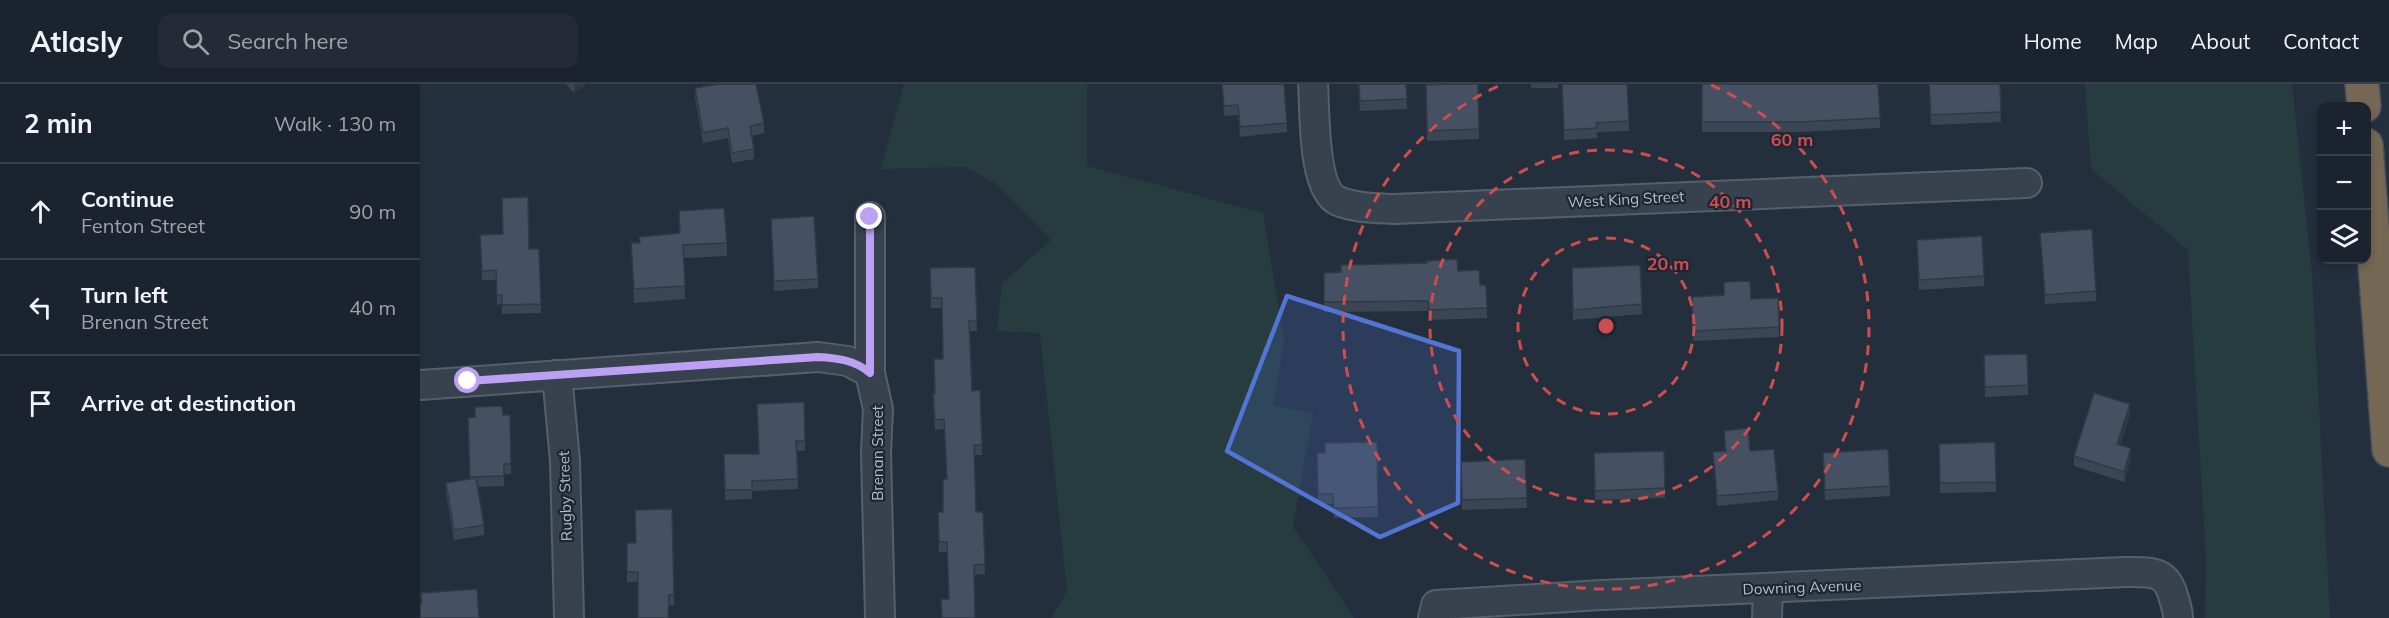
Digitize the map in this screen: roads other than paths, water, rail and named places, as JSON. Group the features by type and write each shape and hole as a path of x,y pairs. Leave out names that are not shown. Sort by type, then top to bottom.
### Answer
{"highway":[{"path":"2362,84 2364,102"},
{"path":"2368,156 2389,450"}],"street":[{"name":"West King Street","path":"1314,84 1317,160 1325,184 1335,198 1359,207 1394,209 2027,183"},
{"name":"Brenan Street","path":"870,217 870,373 878,409 876,453 880,618"},
{"path":"420,385 818,357 848,361 861,366 870,373"},
{"name":"Rugby Street","path":"557,375 565,461 569,618"},
{"name":"Downing Avenue","path":"1435,612 1601,595 2151,572 2166,580 2172,589 2178,618"},
{"path":"1767,618 1768,588"}]}
